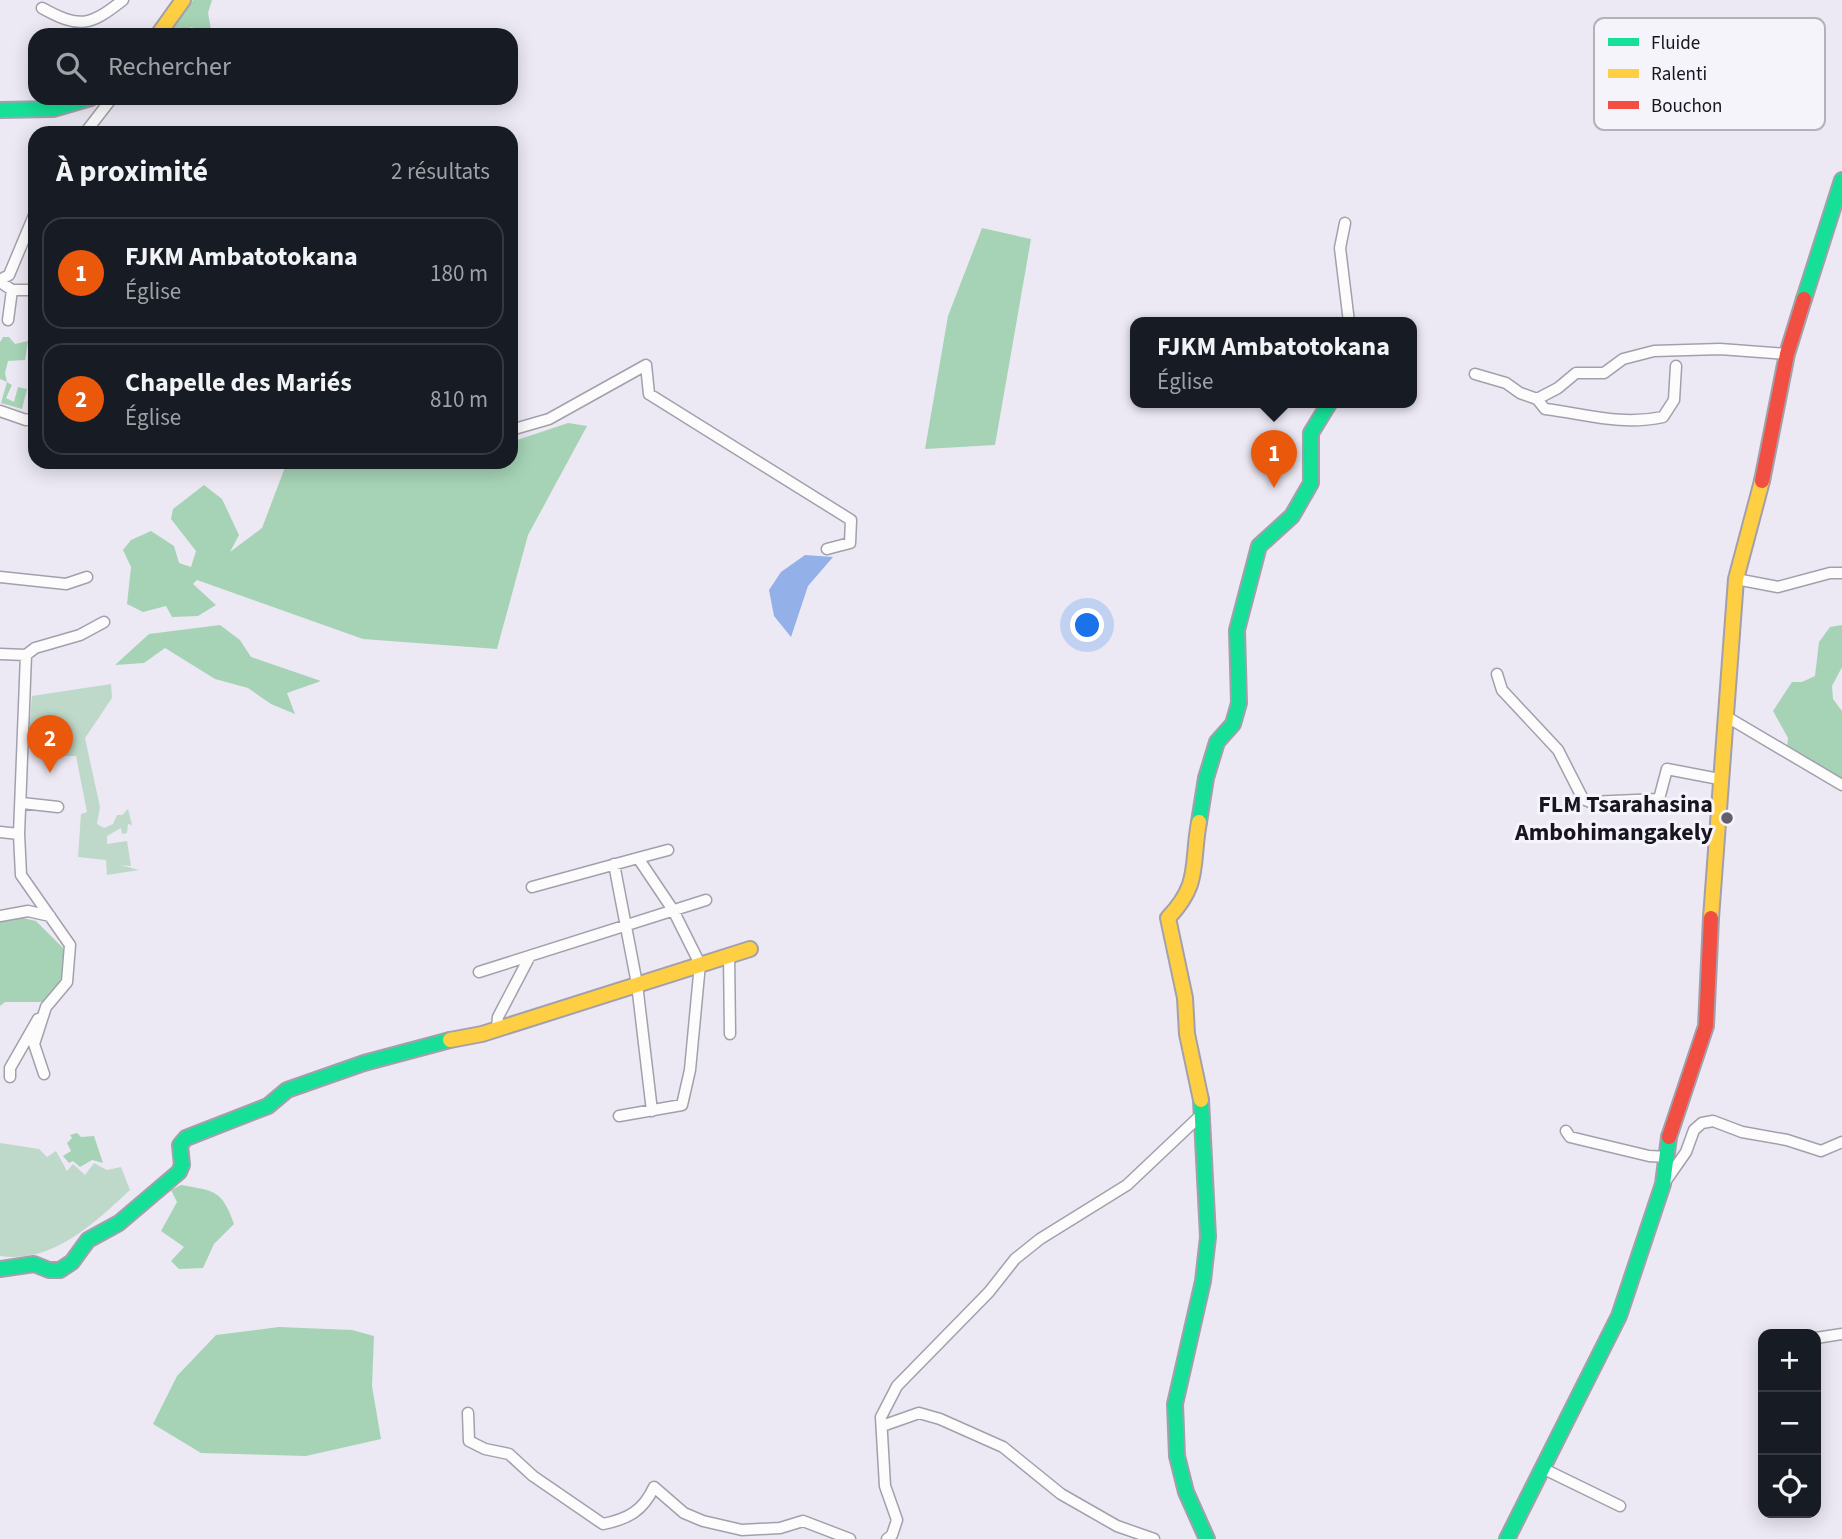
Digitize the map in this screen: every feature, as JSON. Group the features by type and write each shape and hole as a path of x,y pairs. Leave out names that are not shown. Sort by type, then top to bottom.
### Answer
{"street":[{"path":"42,8 67,22 88,20 98,19 123,0"},
{"path":"163,28 183,0"},
{"path":"0,110 53,109 67,105"},
{"path":"90,126 107,105"},
{"path":"1507,1539 1619,1316 1663,1184 1684,1086 1706,1027 1714,842 1722,787 1719,779 1727,717 1736,579 1761,486 1787,354 1842,180"},
{"path":"1345,223 1340,248 1348,317"},
{"path":"28,230 9,275 0,281 12,289 28,290"},
{"path":"8,320 12,289"},
{"path":"1537,399 1558,388 1576,373 1604,373 1623,359 1654,351 1720,349 1787,354"},
{"path":"518,428 549,419 646,365 649,394 851,520 850,542 827,549"},
{"path":"1475,374 1506,383 1520,393 1537,399 1545,409 1578,412 1602,420 1635,423 1663,417 1674,400 1676,366"},
{"path":"1207,1539 1186,1492 1177,1456 1175,1404 1203,1281 1209,1237 1196,1064 1187,1034 1185,998 1173,953 1168,918 1186,899 1195,874 1194,850 1206,778 1217,742 1233,724 1239,703 1237,630 1259,545 1292,516 1311,483 1311,433 1326,408"},
{"path":"0,411 28,419"},
{"path":"1736,579 1777,587 1830,573 1842,573"},
{"path":"0,577 66,584 87,577"},
{"path":"0,654 26,655 43,645 71,639 104,622"},
{"path":"10,1077 10,1068 46,1007 66,982 70,945 21,875 19,834 26,655"},
{"path":"1497,674 1502,690 1558,750 1583,799 1590,802 1659,799 1667,769 1719,779"},
{"path":"1727,717 1842,785"},
{"path":"22,803 58,807"},
{"path":"0,832 19,834"},
{"path":"532,887 668,850"},
{"path":"619,1115 682,1105 690,1070 700,964 673,910 639,858"},
{"path":"614,864 637,984 652,1111"},
{"path":"479,972 706,900"},
{"path":"0,916 28,911 50,916"},
{"path":"0,1269 34,1264 49,1270 60,1270 72,1262 88,1240 119,1223 178,1172 182,1165 180,1144 186,1138 268,1106 288,1090 420,1046 497,1028 750,949"},
{"path":"729,955 730,1034"},
{"path":"497,1028 498,1017 530,956"},
{"path":"44,1074 34,1044 46,1007"},
{"path":"887,1539 892,1535 897,1520 885,1486 881,1417 897,1386 989,1292 1015,1259 1040,1239 1127,1185 1201,1115"},
{"path":"1663,1184 1686,1152 1694,1130 1702,1123 1713,1121 1742,1132 1787,1140 1821,1151 1842,1142"},
{"path":"1566,1131 1570,1137 1588,1142 1649,1156 1667,1157"},
{"path":"1821,1337 1842,1334"},
{"path":"468,1413 469,1441 485,1449 509,1454 533,1476 603,1524 621,1520 645,1507 654,1488 684,1513 703,1521 742,1530 780,1528 803,1521 850,1539"},
{"path":"882,1426 919,1413 940,1419 1003,1447 1061,1494 1117,1525 1154,1539"},
{"path":"1542,1468 1620,1506"}],"green space":[{"path":"193,0 212,0 208,13 211,28 172,28"},
{"path":"982,228 1031,239 995,445 925,449 948,316"},
{"path":"3,337 9,337 15,344 28,341 25,360 8,361 5,373 7,382 0,379 0,342"},
{"path":"7,382 12,385 6,398 14,402 18,387 27,389 22,409 1,403"},
{"path":"568,423 587,426 528,535 497,649 363,639 197,580 193,584 216,605 198,616 172,617 166,606 143,612 127,604 131,567 123,550 131,540 151,531 174,546 179,563 191,567 196,551 171,519 173,509 204,485 222,499 239,535 230,552 262,528 284,469 518,469 518,440"},
{"path":"220,625 240,640 251,657 321,681 287,693 295,714 271,704 248,688 215,679 165,648 144,663 115,665 149,634"},
{"path":"1842,625 1842,667 1832,686 1833,699 1842,711 1842,780 1787,748 1788,738 1773,711 1792,682 1802,682 1815,676 1819,642 1830,627"},
{"path":"111,684 112,698 85,738 100,807 97,824 104,828 113,824 117,815 122,815 128,809 132,825 128,824 127,833 122,834 121,828 107,836 107,844 127,841 131,866 120,865 139,870 107,875 106,860 78,857 81,814 87,812 76,756 59,756 60,735 29,734 32,696"},
{"path":"10,915 36,921 63,948 65,974 46,1002 5,1002 0,1006 0,921"},
{"path":"77,1133 81,1137 94,1136 103,1163 92,1160 80,1167 73,1161 69,1163 63,1156 71,1151 67,1143 72,1138 70,1135"},
{"path":"0,1143 39,1149 47,1157 56,1151 67,1171 73,1164 85,1175 94,1163 107,1170 121,1167 130,1190 87,1227 55,1247 38,1254 0,1256"},
{"path":"181,1185 216,1194 225,1204 234,1224 214,1244 203,1268 179,1269 171,1261 184,1247 161,1231 177,1202 171,1190"},
{"path":"279,1327 352,1330 374,1336 372,1386 381,1439 306,1456 201,1453 153,1424 177,1376 216,1335"}],"water":[{"path":"805,555 833,557 808,586 791,637 774,616 769,590 781,572"}],"traffic: fast":[{"path":"0,110 53,109 67,105"},
{"path":"1804,299 1842,180"},
{"path":"1199,822 1206,778 1217,742 1233,724 1239,703 1237,630 1259,546 1292,516 1311,483 1311,433 1326,408"},
{"path":"0,1269 34,1264 49,1270 60,1270 72,1262 88,1240 119,1223 179,1172 182,1165 180,1145 186,1138 268,1106 287,1090 364,1063 450,1040"},
{"path":"1201,1100 1208,1237 1203,1281 1175,1404 1177,1456 1186,1492 1207,1539"},
{"path":"1507,1539 1619,1316 1663,1184 1669,1137"}],"traffic: slow":[{"path":"163,28 183,0"},
{"path":"1711,918 1736,579 1762,481"},
{"path":"1199,822 1190,884 1168,918 1185,998 1187,1034 1201,1100"},
{"path":"450,1040 482,1034 750,949"}],"traffic: jam":[{"path":"1762,481 1787,354 1804,299"},
{"path":"1669,1137 1706,1026 1711,918"}],"place":[{"name":"FJKM Ambatotokana","path":"1274,488"},
{"name":"Chapelle des Mariés","path":"50,773"},
{"name":"FLM Tsarahasina Ambohimangakely","path":"1727,818"}]}
